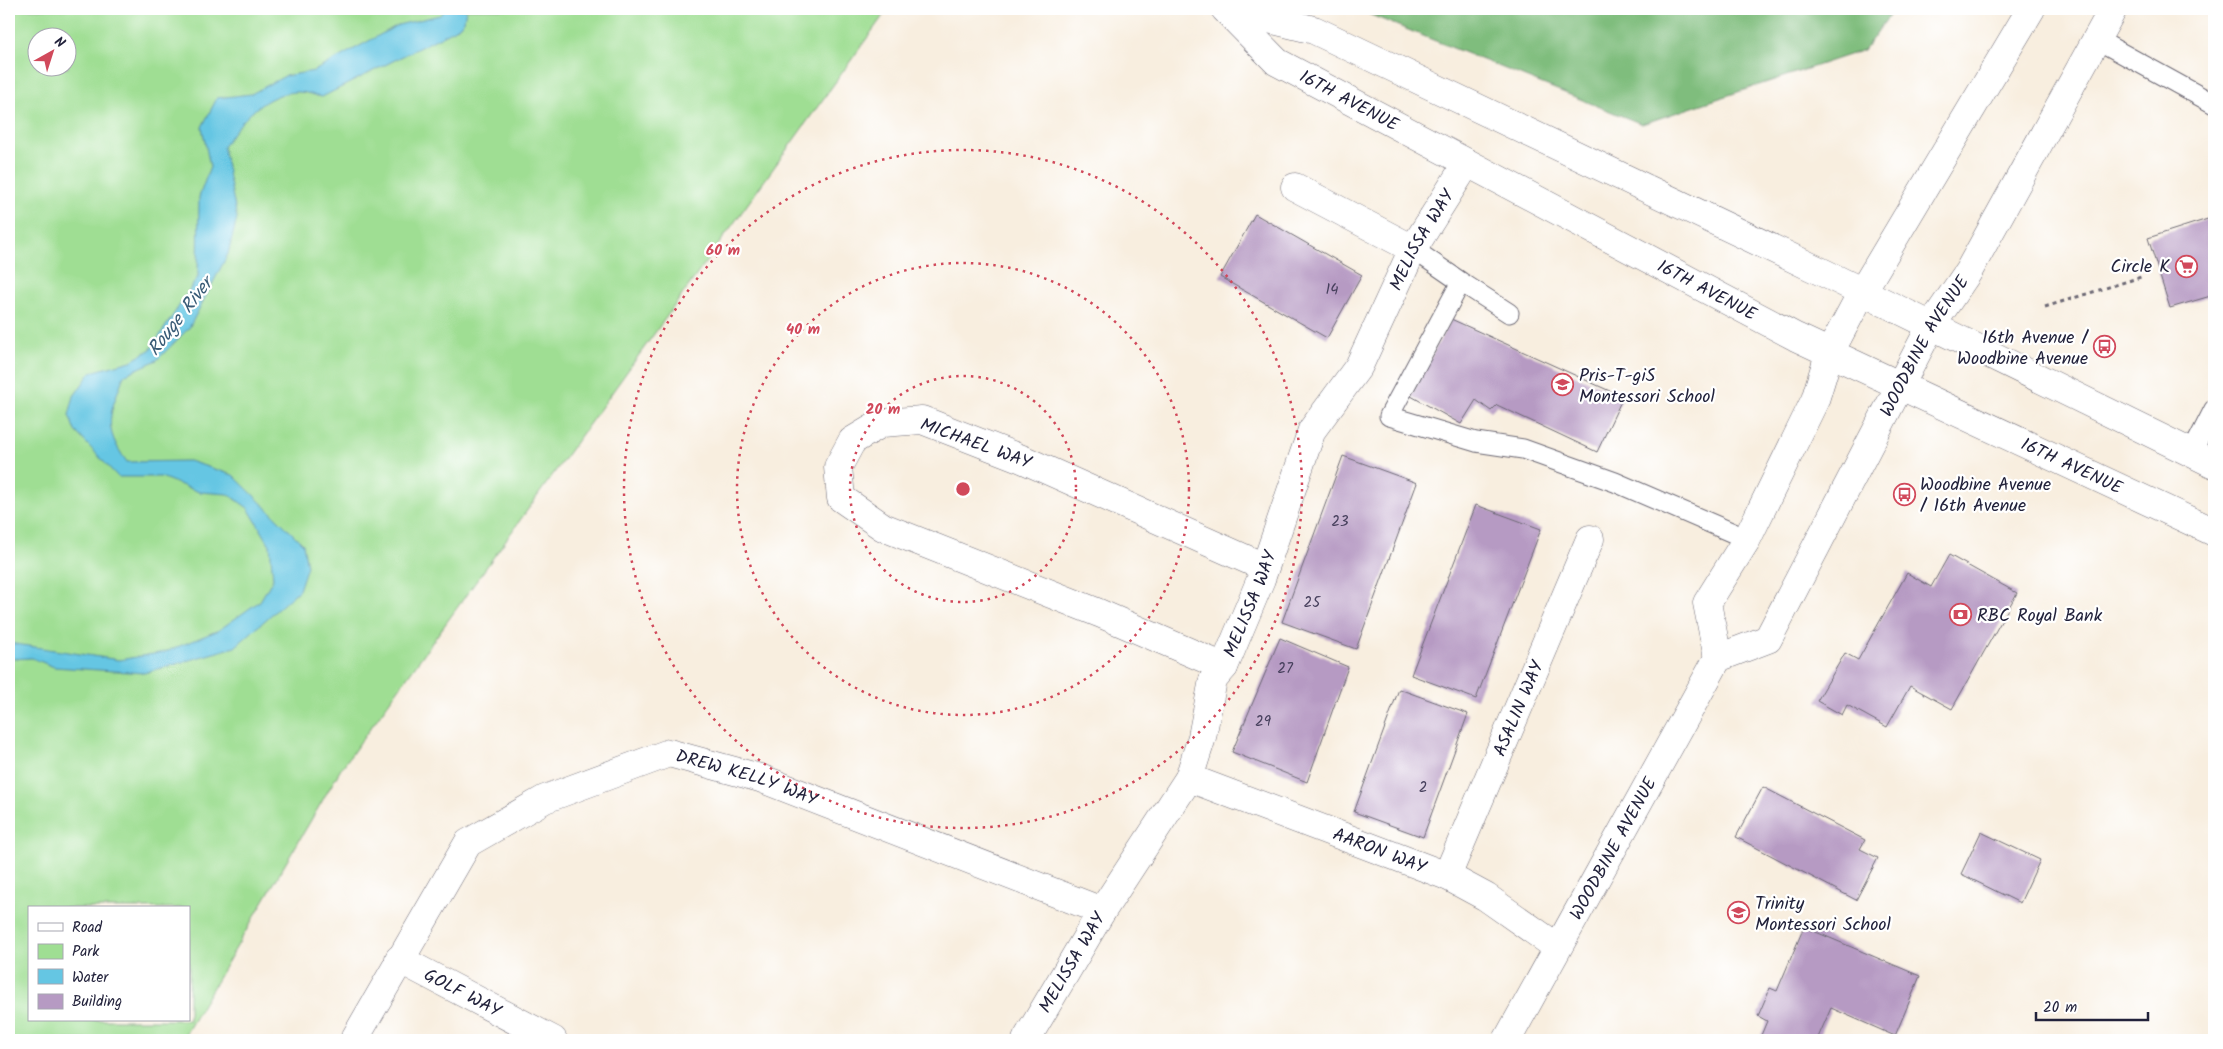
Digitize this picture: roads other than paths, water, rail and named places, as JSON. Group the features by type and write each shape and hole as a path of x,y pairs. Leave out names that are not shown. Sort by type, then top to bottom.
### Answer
{"main road":[{"name":"16TH AVENUE","path":"1226,9 1277,62 1467,163 1829,354 1901,385 2214,532"},
{"name":"16TH AVENUE","path":"1226,9 1314,30 1862,292 2203,459"},
{"path":"1718,658 1707,603 1747,539 1815,400 1829,354 1862,292 2032,9"},
{"name":"WOODBINE AVENUE","path":"1507,1040 1718,658 1768,639 1931,326 1968,272 2113,9"},
{"name":"MELISSA WAY","path":"1026,1040 1102,911 1189,778 1202,737 1213,680 1224,666 1261,579 1312,430 1359,366 1413,249 1467,163"},
{"path":"1295,187 1413,249"},
{"name":"MICHAEL WAY","path":"1224,666 1099,613 883,527 841,498 838,467 852,441 882,423 922,420 1022,459 1264,567"},
{"name":"ASALIN WAY","path":"1447,876 1590,539"},
{"name":"DREW KELLY WAY","path":"354,1040 468,844 544,799 670,753 760,778 1102,911"},
{"name":"AARON WAY","path":"1189,778 1447,876 1486,897 1557,947"},
{"name":"GOLF WAY","path":"399,960 554,1040"}],"lane":[{"path":"2096,39 2214,104"},
{"path":"1413,249 1509,313"},
{"path":"1461,282 1389,416 1476,442 1523,449 1615,482 1747,539"},
{"path":"2203,459 2214,409"}],"water":[{"name":"Rouge River","path":"446,9 466,9 464,21 456,29 322,97 299,92 287,93 265,102 245,118 223,147 237,218 228,254 189,328 157,360 124,375 112,410 111,429 119,450 127,462 189,461 233,475 303,544 307,566 299,590 235,647 144,673 54,667 32,658 9,659 9,643 119,660 165,652 219,630 260,601 273,579 270,545 248,508 228,494 199,492 161,477 118,477 75,431 69,415 74,396 91,372 131,361 151,349 198,277 199,197 210,167 202,127 217,98 251,94 285,76 314,71 398,25 440,15"}],"place":[{"name":"Circle K","path":"2186,266"},
{"name":"16th Avenue / Woodbine Avenue","path":"2104,347"},
{"name":"Pris-T-giS Montessori School","path":"1563,385"},
{"name":"Woodbine Avenue / 16th Avenue","path":"1904,494"},
{"name":"RBC Royal Bank","path":"1961,615"},
{"name":"Trinity Montessori School","path":"1739,913"}]}
